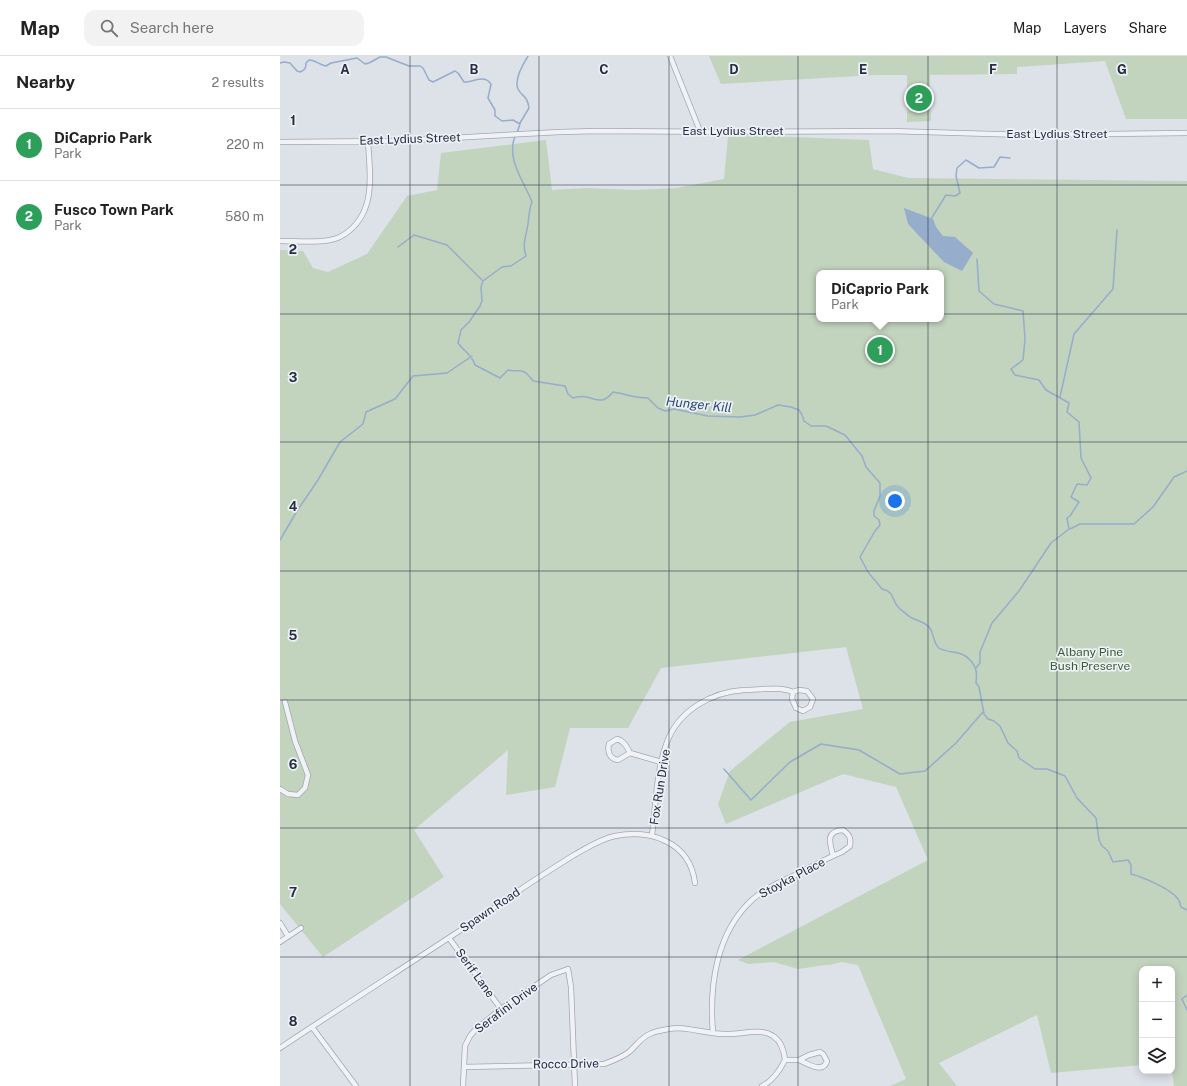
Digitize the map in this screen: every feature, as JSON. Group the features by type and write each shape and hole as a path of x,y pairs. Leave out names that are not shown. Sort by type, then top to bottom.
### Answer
{"street":[{"path":"670,56 700,131"},
{"name":"East Lydius Street","path":"280,142 368,142 560,132 890,131 1025,135 1187,133"},
{"path":"280,241 330,240 338,238 353,228 364,214 367,207 370,184 368,142"},
{"name":"Fox Run Drive","path":"652,835 661,762 667,741 674,728 686,714 702,702 728,692 782,689 793,692 800,690 807,691 813,699 810,707 803,710 796,708 792,699 793,692"},
{"path":"280,789 288,794 298,796 306,788 308,776 295,741 285,702"},
{"path":"630,753 622,759 614,760 609,754 608,748 612,741 617,739 621,740 630,753 661,762"},
{"name":"Stoyka Place","path":"713,1033 711,1015 716,970 724,938 732,925 753,899 770,887 833,856 850,846 851,839 843,830 836,830 832,834 830,840 833,856"},
{"name":"Spawn Road","path":"280,1048 449,938 549,870 596,842 615,836 639,834 652,835 670,843 684,854 690,864 695,883"},
{"path":"280,923 288,936"},
{"path":"280,942 301,928"},
{"name":"Serif Lane","path":"449,938 501,1009"},
{"name":"Serafini Drive","path":"463,1086 465,1046 470,1036 482,1023 501,1009 551,975 568,969 571,987 574,1064"},
{"path":"312,1027 356,1086"},
{"name":"Rocco Drive","path":"464,1067 604,1064 629,1052 636,1043 650,1033 681,1028 726,1034 764,1032 773,1036 780,1043 784,1052 785,1060"},
{"path":"762,1086 774,1077 781,1069 785,1060 799,1060 810,1066 819,1068 823,1067 827,1061 820,1052 808,1055 799,1060"},
{"path":"574,1064 575,1086"}],"green space":[{"path":"709,56 1187,56 1187,119 1126,119 1105,61 1017,67 1017,74 930,75 931,121 907,122 907,75 876,75 721,84"},
{"name":"Albany Pine Bush Preserve","path":"767,136 869,140 873,169 908,178 1187,181 1187,1086 1174,1086 1172,1074 1175,1074 1175,966 1139,966 1139,1065 1051,1073 1037,1015 939,1063 957,1086 890,1086 906,1079 858,965 842,962 798,969 774,962 748,964 738,960 928,860 896,787 843,774 726,824 718,804 730,771 790,722 863,709 846,647 661,668 628,728 570,728 555,787 506,795 508,750 414,830 444,877 323,957 280,904 280,250 303,251 313,268 328,272 367,254 407,196 437,190 441,153 546,140 552,190 586,188 635,190 677,188 724,179 728,137"}],"water":[{"path":"904,208 933,219 936,227 943,236 955,237 973,253 962,271 944,262 908,224"}],"waterway":[{"path":"520,123 529,108 526,98 518,89 517,81 528,56"},
{"name":"Hunger Kill","path":"280,63 290,63 297,71 300,72 305,69 306,63 309,60 326,66 331,63 357,58 365,64 380,57 386,57 409,66 420,66 423,68 429,80 433,82 455,71 464,82 485,79 491,84 488,98 495,110 495,116 502,121 513,120 520,124 517,133"},
{"name":"Hunger Kill","path":"515,136 513,145 514,162 532,202 524,244 526,256 511,266 502,267 483,281 481,287 482,301 480,306 469,322 461,330 458,343 470,355 475,365 500,378 508,370 522,371 526,373 533,381 565,386 568,394 573,398 584,397 603,400 610,396 613,392 634,397 648,398 658,408 665,411 674,409 708,416 740,417 755,415 778,405 791,407 799,410 804,421 811,426 826,426 845,435 862,456 866,467 880,483 880,496 874,511 874,516 879,520 880,525 860,557 868,572 882,589 891,594 899,608 910,617 924,623 930,628 939,648 962,654 974,665 976,671 976,683 979,687 984,714 988,719 994,721 1000,726 1008,743 1017,751 1019,758 1035,769 1047,769 1065,776 1077,798 1096,818 1099,840 1102,846 1108,851 1113,862 1128,860 1131,865 1131,874 1163,887 1179,900 1181,907 1187,910"},
{"path":"931,219 946,195 955,196 960,193 956,176 957,168 966,160 979,168 994,167 1000,157 1010,158"},
{"path":"1060,397 1074,334 1113,289 1117,230"},
{"path":"398,247 414,235 447,245 482,280"},
{"path":"976,668 980,663 980,652 992,623 1019,591 1051,543 1069,529 1067,518 1079,502 1071,497 1077,484 1087,485 1091,478 1081,458 1079,422 1067,412 1069,403 1046,390 1039,380 1015,375 1011,369 1023,360 1025,339 1023,311 994,304 979,291 977,259"},
{"path":"280,540 340,442 363,424 366,412 395,399 413,376 447,373 472,356"},
{"path":"1070,529 1080,524 1134,524 1153,507 1174,477 1187,471"},
{"path":"724,769 751,800 790,762 821,744 859,750 900,774 925,771 956,743 983,712"},
{"name":"Hunger Kill","path":"1187,995 1182,999 1187,1010"}],"place":[{"name":"Fusco Town Park","path":"919,98"},
{"name":"DiCaprio Park","path":"880,350"}]}
